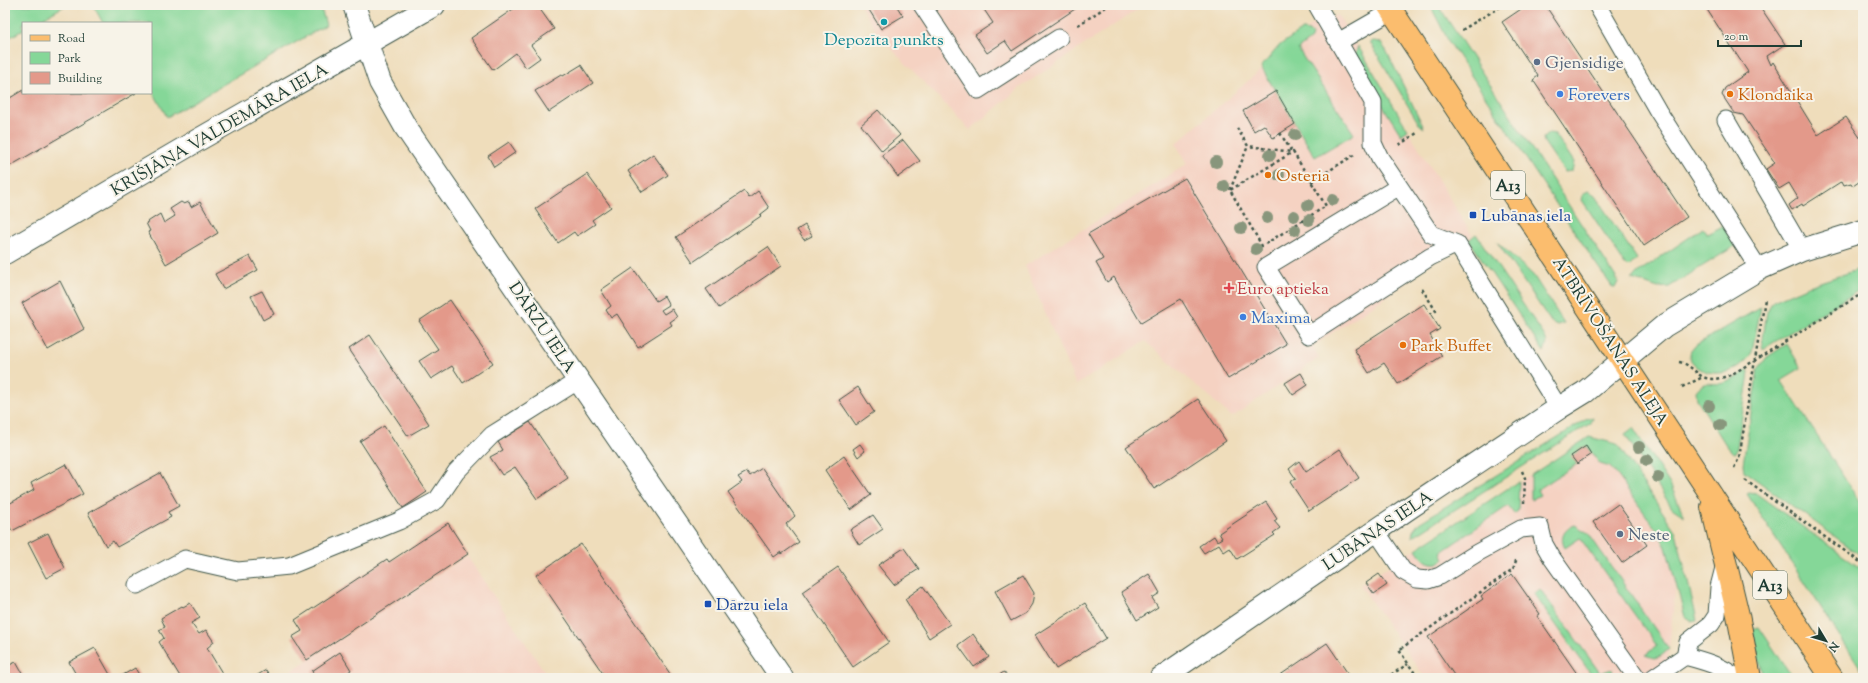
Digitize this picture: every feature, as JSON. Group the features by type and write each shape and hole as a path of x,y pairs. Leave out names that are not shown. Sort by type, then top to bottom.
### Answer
{"main road":[{"name":"ATBRĪVOŠANAS ALEJA","path":"1390,8 1832,678"},
{"path":"1708,492 1726,564 1750,678"}],"street":[{"name":"DĀRZU IELA","path":"354,5 380,82 406,128 782,678"},
{"name":"KRIŠJĀŅA VALDEMĀRA IELA","path":"5,253 198,140 434,5"},
{"name":"LUBĀNAS IELA","path":"1161,678 1376,531 1559,408 1586,392 1664,326 1759,269 1802,250 1863,231"}],"lane":[{"path":"922,5 978,90 1058,38"},
{"path":"1317,5 1373,102 1373,143 1398,187 1431,234 1457,244 1559,408"},
{"path":"1597,5 1658,111 1759,269"},
{"path":"1338,42 1390,8"},
{"path":"1726,120 1802,250"},
{"path":"1398,187 1266,267 1309,335 1430,257 1457,244"},
{"path":"137,585 185,559 238,571 290,566 399,521 437,500 456,472 492,435 579,380"},
{"path":"1376,531 1403,571 1418,580 1428,580 1440,576 1521,528 1540,527 1544,544 1552,558 1637,678"},
{"path":"1653,678 1687,649 1718,615 1719,587 1726,564"},
{"path":"1687,649 1708,662 1729,671 1737,678"}],"path":[{"path":"1058,38 1109,5"},
{"path":"1462,30 1503,5"},
{"path":"1237,128 1248,146"},
{"path":"1230,190 1262,246 1326,206 1293,152 1280,134"},
{"path":"1407,139 1417,134"},
{"path":"1311,182 1373,143"},
{"path":"1248,146 1293,152"},
{"path":"1230,190 1248,146"},
{"path":"1230,190 1293,152"},
{"path":"1421,288 1436,311 1430,314"},
{"path":"1679,362 1686,363 1703,377 1718,379 1727,376 1755,361 1863,293"},
{"path":"1734,468 1739,458 1765,299"},
{"path":"1682,387 1703,377"},
{"path":"1522,471 1525,478 1524,503"},
{"path":"1745,480 1863,564"},
{"path":"1418,678 1399,650 1513,569 1519,554"},
{"path":"1386,678 1408,664"}],"shaded area":[{"path":"860,5 1144,5 1021,87 970,130 879,36"},
{"path":"1338,15 1472,235 1467,242 1412,275 1411,280 1313,346 1319,358 1232,417 1145,341 1076,385 1025,266 1187,164 1176,144 1313,24"},
{"path":"1589,437 1617,444 1676,532 1680,543 1666,678 1425,678 1360,585"},
{"path":"467,556 549,678 280,678"}],"green space":[{"path":"5,5 66,5 37,22 22,22 22,31 5,40"},
{"path":"93,5 320,5 326,25 167,117 152,90 152,22 102,22"},
{"path":"1430,5 1438,5 1615,276 1618,282 1615,288 1613,288 1594,261 1449,42"},
{"path":"1302,30 1309,31 1312,34 1311,39 1298,49 1354,134 1315,157 1261,67 1280,45"},
{"path":"1370,42 1380,42 1386,50 1424,128 1419,124"},
{"path":"1358,46 1408,130 1401,135 1359,68 1355,55"},
{"path":"1549,133 1555,134 1574,162 1572,171 1565,172 1563,170 1544,142 1543,138"},
{"path":"1588,191 1595,196 1637,259 1629,267 1626,266 1582,200 1583,194"},
{"path":"1723,226 1735,246 1669,287 1658,288 1632,279 1637,273 1703,228 1707,234"},
{"path":"1476,234 1545,337 1547,343 1544,352 1469,240"},
{"path":"1497,242 1533,275 1564,323 1557,325 1551,322"},
{"path":"1857,270 1863,275 1861,289 1763,349 1762,345 1767,311 1773,301 1808,286"},
{"path":"1761,307 1752,352 1746,360 1730,371 1721,373 1711,373 1695,365 1689,357 1691,351 1696,345"},
{"path":"1787,344 1801,368 1781,380 1863,507 1863,557 1744,471 1743,464 1758,369 1767,357"},
{"path":"1747,370 1749,371 1748,381 1737,447 1736,452 1733,453 1726,445 1697,399 1696,391 1703,385 1709,383 1719,384 1727,382 1736,378"},
{"path":"1593,417 1591,423 1412,537 1413,531 1419,523 1587,419"},
{"path":"1633,428 1671,486 1684,516 1672,508 1626,436 1625,434"},
{"path":"1589,437 1617,444 1676,532 1697,620 1691,621 1685,617 1666,547 1658,532 1618,476 1610,467 1600,464 1586,446 1572,456 1577,464 1537,490 1540,495 1531,500 1531,475"},
{"path":"1519,481 1518,511 1514,514 1508,506 1441,552 1444,559 1438,563 1428,562 1418,552 1416,549"},
{"path":"1747,494 1757,494 1863,570 1863,672"},
{"path":"1575,525 1588,533 1669,649 1661,656 1654,658 1645,655 1657,646 1580,538 1565,548 1562,541 1565,531"},
{"path":"1540,589 1600,673 1612,669 1614,678 1594,678 1534,594"},
{"path":"1759,627 1793,678 1763,678 1752,629"}],"building":[{"path":"519,5 537,5 554,29 531,45 540,58 526,68 516,53 493,70 471,38"},
{"name":"Depozīta punkts","path":"866,5 896,5 903,16 881,29"},
{"path":"981,5 1081,5 1012,51 1005,41 987,53 975,35 993,23"},
{"path":"1527,5 1545,5 1687,217 1644,246 1533,80 1538,76 1502,22"},
{"path":"1704,5 1759,5 1785,44 1767,56 1771,65 1773,62 1818,135 1846,117 1863,142 1863,179 1853,186 1851,183 1844,185 1842,181 1803,206 1802,204 1792,210 1789,205 1798,198 1789,183 1779,189 1766,169 1775,163 1743,115 1734,113 1722,95 1725,88 1748,72"},
{"path":"581,65 593,83 549,112 535,91"},
{"path":"22,91 22,94 134,94 5,169 5,101"},
{"path":"1276,91 1295,124 1273,138 1264,125 1254,131 1243,111"},
{"path":"878,110 900,135 882,151 861,125"},
{"path":"903,140 920,161 898,177 882,155"},
{"path":"509,142 516,152 494,167 488,156"},
{"path":"653,154 668,175 642,192 628,171"},
{"path":"587,174 611,207 592,220 595,224 577,236 574,232 558,243 535,209"},
{"path":"1185,178 1286,344 1228,379 1181,299 1141,323 1114,277 1107,282 1096,263 1103,259 1088,234"},
{"path":"744,191 749,198 758,191 769,208 760,215 761,216 693,262 676,237"},
{"path":"181,202 184,204 189,202 191,207 200,202 218,233 166,264 148,232 150,231 146,223 160,214 164,223 175,216 170,209"},
{"path":"805,225 812,236 804,240 797,230"},
{"path":"768,247 781,266 719,308 706,289"},
{"path":"250,256 258,270 223,289 215,274"},
{"path":"633,268 656,301 664,296 669,305 661,310 664,314 672,309 677,317 670,322 672,325 638,347 617,314 611,318 606,310 611,306 601,290"},
{"path":"60,281 84,329 48,350 22,303"},
{"path":"262,291 274,314 263,320 251,296"},
{"path":"450,300 493,363 463,383 452,366 431,379 419,361 438,349 419,321"},
{"path":"1424,304 1440,329 1430,335 1442,356 1398,384 1384,363 1369,373 1354,349"},
{"path":"370,335 429,424 408,436 349,349"},
{"path":"1301,373 1308,385 1293,395 1285,383"},
{"path":"858,387 874,412 856,425 839,400"},
{"path":"1198,399 1226,441 1154,489 1126,447"},
{"path":"530,422 568,478 537,499 515,467 502,475 490,457 503,450 498,442"},
{"path":"384,426 427,492 403,508 360,441"},
{"path":"860,444 865,451 858,457 853,449"},
{"path":"1586,446 1591,454 1577,464 1571,456"},
{"path":"1340,449 1359,478 1309,511 1290,482 1296,479 1289,469 1299,461 1306,472"},
{"path":"844,456 871,495 851,510 825,470"},
{"path":"66,464 83,494 12,531 5,518 5,506 34,490 31,483"},
{"path":"762,468 795,516 786,524 799,542 782,554 781,552 774,557 728,492 742,482 738,477 747,472 750,476"},
{"path":"160,473 179,506 168,512 171,517 117,547 113,541 106,546 88,513"},
{"path":"1266,502 1277,519 1274,521 1280,528 1273,533 1275,535 1237,559 1230,548 1224,552 1219,544 1204,553 1199,546 1214,536 1217,541 1222,538 1219,533"},
{"name":"Neste","path":"1618,504 1647,545 1622,563 1593,522"},
{"path":"873,515 883,529 859,545 850,530"},
{"path":"448,523 468,554 307,660 292,637 302,631 295,620 387,559 389,562"},
{"path":"48,533 65,568 46,578 28,543"},
{"path":"581,544 673,678 606,678 536,575"},
{"path":"904,548 919,569 894,585 878,565"},
{"path":"838,567 889,642 853,667 802,592"},
{"path":"1149,574 1160,593 1152,598 1158,607 1137,620 1121,592"},
{"path":"1379,574 1387,585 1374,594 1366,583"},
{"path":"1512,574 1540,614 1537,616 1580,678 1456,678 1428,637 1483,599 1481,596"},
{"path":"1023,575 1034,593 1032,604 1026,613 1011,621 995,591"},
{"path":"923,586 950,624 929,638 905,599"},
{"path":"190,603 200,618 191,623 199,634 206,630 214,642 207,648 225,678 181,678 159,642 164,638 159,630 165,627 161,618"},
{"path":"1085,603 1106,638 1056,669 1035,635"},
{"path":"973,634 989,657 974,667 958,645"},
{"path":"1327,643 1351,678 1276,678"},
{"path":"95,648 112,678 78,678 69,662"},
{"path":"340,652 351,670 340,678 317,678 312,671"},
{"path":"16,662 25,678 5,678 5,667"},
{"path":"135,668 141,678 118,678"},
{"path":"266,670 271,678 257,678 256,676"},
{"path":"1004,672 1008,678 994,678"}],"place":[{"name":"Depozīta punkts","path":"884,22"},
{"name":"Gjensidige","path":"1537,62"},
{"name":"Forevers","path":"1560,94"},
{"name":"Klondaika","path":"1730,94"},
{"name":"Osteria","path":"1268,175"},
{"name":"Lubānas iela","path":"1473,215"},
{"name":"Euro aptieka","path":"1229,288"},
{"name":"Maxima","path":"1243,317"},
{"name":"Park Buffet","path":"1403,345"},
{"name":"Neste","path":"1620,534"},
{"name":"Dārzu iela","path":"708,604"}]}
